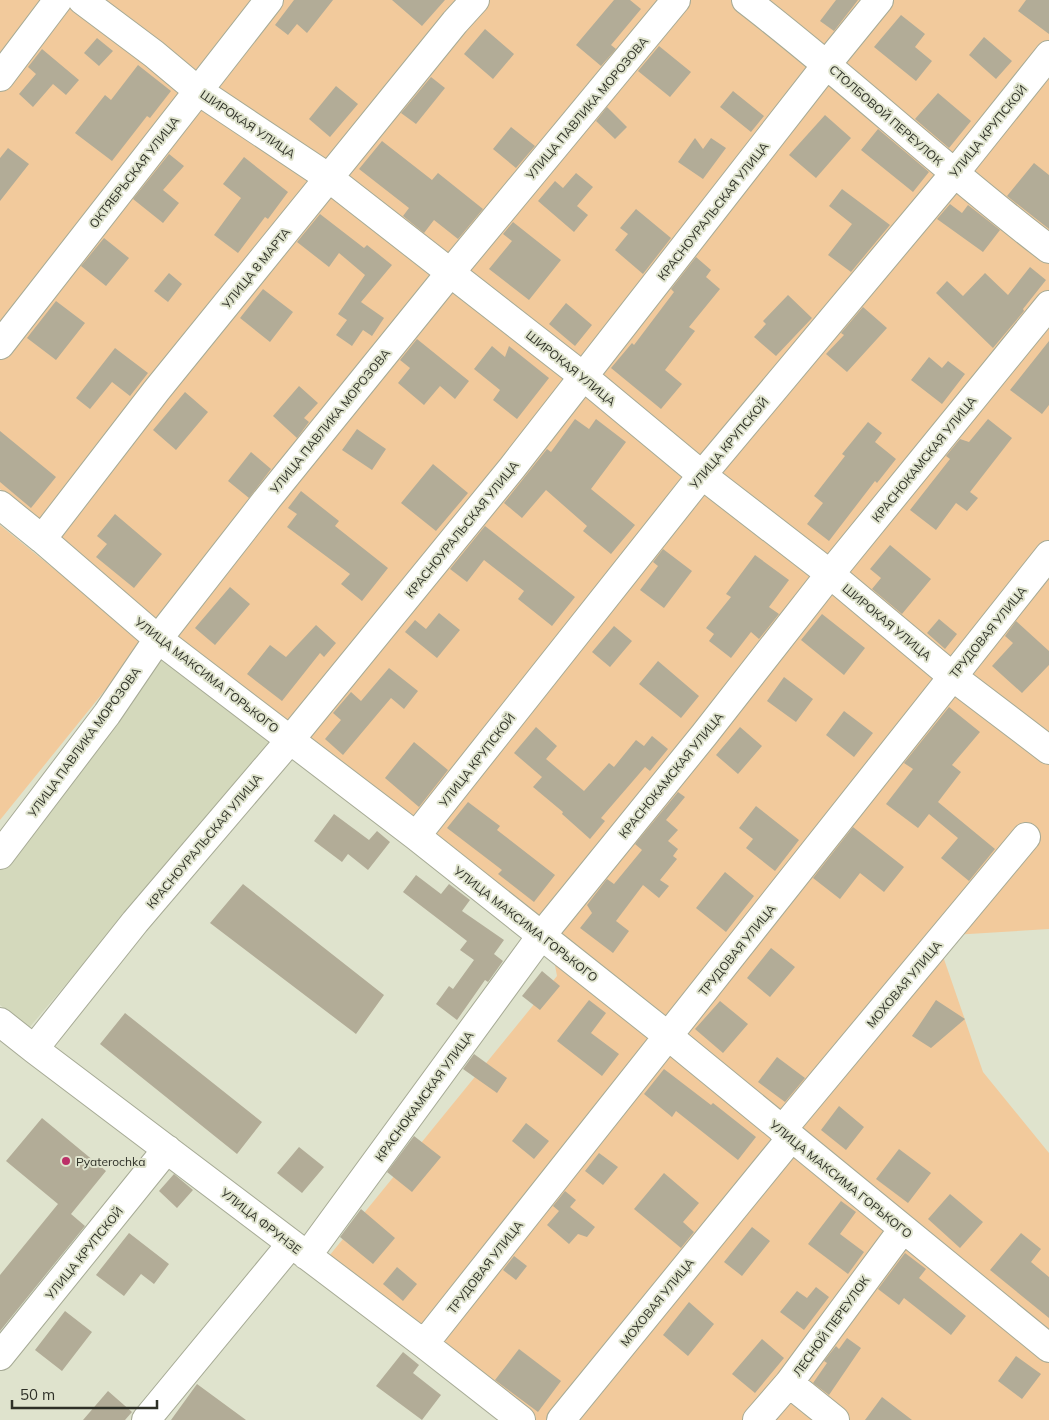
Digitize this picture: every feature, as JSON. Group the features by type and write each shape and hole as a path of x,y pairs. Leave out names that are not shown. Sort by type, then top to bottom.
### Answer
{"street":[{"path":"0,77 58,0"},
{"name":"ШИРОКАЯ УЛИЦА","path":"82,0 154,54 197,90 329,178 584,377 702,475 830,574 952,676 1049,750"},
{"name":"ОКТЯБРЬСКАЯ УЛИЦА","path":"0,345 269,0"},
{"name":"УЛИЦА 8 МАРТА","path":"42,539 156,390 455,22 475,0"},
{"name":"УЛИЦА ПАВЛИКА МОРОЗОВА","path":"0,855 107,714 158,639 268,498 450,273 676,0"},
{"name":"СТОЛБОВОЙ ПЕРЕУЛОК","path":"746,0 827,64 954,174 1049,249"},
{"name":"КРАСНОУРАЛЬСКАЯ УЛИЦА","path":"34,1049 135,922 290,740 512,468 879,0"},
{"name":"УЛИЦА КРУПСКОЙ","path":"416,836 702,475 954,174 1049,55"},
{"name":"КРАСНОКАМСКАЯ УЛИЦА","path":"146,1420 299,1250 541,936 710,727 830,574 1049,305"},
{"name":"УЛИЦА МАКСИМА ГОРЬКОГО","path":"0,505 158,639 416,836 668,1036 1049,1348"},
{"name":"ТРУДОВАЯ УЛИЦА","path":"424,1344 1049,555"},
{"name":"МОХОВАЯ УЛИЦА","path":"561,1420 787,1134 1026,837"},
{"name":"УЛИЦА ФРУНЗЕ","path":"0,1022 424,1344 521,1420"},
{"name":"УЛИЦА КРУПСКОЙ","path":"0,1356 167,1149"},
{"name":"ЛЕСНОЙ ПЕРЕУЛОК","path":"757,1420 789,1383 903,1229"},
{"path":"789,1383 835,1420"}],"shaded area":[{"path":"0,0 1049,0 1049,929 936,936 983,1072 1049,1153 1049,1420 518,1420 325,1261 557,976 550,939 158,621 45,523 0,489"},
{"path":"0,525 144,642 0,820"},
{"path":"154,648 271,742 29,1028 0,1005 0,835"}],"building":[{"path":"294,0 333,0 307,33 297,24 288,35 275,25"},
{"path":"392,0 445,0 422,26"},
{"path":"614,0 630,0 641,9 611,45 616,49 601,66 576,45"},
{"path":"836,0 858,0 834,31 820,21"},
{"path":"1026,0 1049,0 1049,34 1018,11"},
{"path":"901,15 925,34 915,47 932,61 916,81 874,47"},
{"path":"485,29 514,54 493,79 464,54"},
{"path":"984,37 1012,61 996,79 969,55"},
{"path":"97,38 113,51 99,66 84,53"},
{"path":"659,46 691,72 670,97 638,71"},
{"path":"42,49 79,80 66,95 53,84 33,107 19,94 36,74 28,67"},
{"path":"138,65 171,91 150,118 147,116 112,161 75,133 105,95 111,100"},
{"path":"431,77 445,88 416,124 401,113"},
{"path":"336,86 358,104 330,137 309,119"},
{"path":"733,91 764,116 751,132 720,107"},
{"path":"938,93 971,121 949,148 915,119"},
{"path":"607,107 627,127 615,139 596,121"},
{"path":"825,115 851,138 816,178 789,155"},
{"path":"511,127 535,146 516,168 493,149"},
{"path":"878,129 929,172 913,192 861,150"},
{"path":"695,138 703,149 711,138 726,148 703,179 678,162"},
{"path":"382,141 432,180 438,173 483,209 458,239 434,220 424,233 403,216 409,208 359,169"},
{"path":"8,148 29,164 0,201 0,158"},
{"path":"169,154 184,166 163,190 179,203 163,223 133,199"},
{"path":"244,157 288,192 268,219 265,217 238,253 214,235 241,198 223,184"},
{"path":"1034,163 1049,175 1049,229 1007,196"},
{"path":"576,173 593,187 577,206 588,215 574,232 538,201 555,181 563,188"},
{"path":"842,189 890,225 851,272 828,255 852,224 829,206"},
{"path":"950,204 962,213 968,205 1000,230 983,252 937,219"},
{"path":"636,209 671,238 643,274 615,250 628,234 620,228"},
{"path":"320,214 364,248 367,245 392,265 361,302 384,318 372,336 363,330 352,346 336,335 347,320 338,314 365,275 339,253 329,267 297,242"},
{"path":"513,222 561,260 529,300 489,269 512,241 503,234"},
{"path":"104,238 129,258 106,286 81,266"},
{"path":"696,257 711,270 706,277 720,289 689,327 695,331 665,370 682,384 661,409 611,368 632,343 634,345 674,292 671,289"},
{"path":"1030,267 1046,280 1023,309 1024,311 993,348 936,293 947,281 963,296 985,273 1008,295"},
{"path":"169,273 182,284 168,302 154,291"},
{"path":"263,289 293,312 270,342 240,318"},
{"path":"788,295 812,318 776,356 754,337 766,324 763,321"},
{"path":"56,301 85,323 56,360 27,338"},
{"path":"566,303 592,325 575,346 549,324"},
{"path":"863,307 887,328 847,372 826,354 844,335 841,333"},
{"path":"417,339 469,381 455,399 440,386 424,405 398,383 410,368 400,360"},
{"path":"1049,341 1049,405 1042,414 1010,390"},
{"path":"492,346 505,357 509,346 549,378 517,419 493,400 500,390 474,369"},
{"path":"115,348 148,373 130,396 112,382 90,409 76,398"},
{"path":"929,357 942,368 948,361 965,374 942,404 911,380"},
{"path":"299,386 318,403 304,418 309,422 297,438 273,416"},
{"path":"185,392 208,412 176,450 153,430"},
{"path":"575,419 589,429 596,419 626,442 591,489 635,525 611,554 583,531 587,526 546,490 522,518 504,503 547,449 551,452"},
{"path":"988,419 1012,438 970,492 978,498 967,511 956,503 936,530 910,510 950,459 946,456 960,439 969,442"},
{"path":"868,422 882,433 875,442 896,459 877,483 875,481 829,541 807,524 823,503 814,496 845,456 842,454"},
{"path":"357,429 386,449 372,470 342,450"},
{"path":"0,431 56,477 31,508 0,482"},
{"path":"251,452 271,469 249,498 228,481"},
{"path":"433,464 468,493 436,531 401,503"},
{"path":"301,491 339,521 335,526 388,568 362,601 341,584 350,574 287,527 297,514 288,508"},
{"path":"115,514 162,554 134,588 96,557 107,544 97,536"},
{"path":"485,526 575,597 552,626 518,599 524,591 484,560 467,582 450,569"},
{"path":"890,545 931,579 902,614 872,589 881,578 870,569"},
{"path":"663,549 692,571 664,608 640,590 658,566 653,562"},
{"path":"755,555 789,580 769,607 779,614 759,639 751,632 731,658 709,641 714,634 706,628 731,597 726,594"},
{"path":"230,587 250,604 215,645 195,628"},
{"path":"439,613 460,630 437,658 405,632 415,620 426,629"},
{"path":"822,614 865,648 844,675 801,640"},
{"path":"939,619 957,634 945,649 927,633"},
{"path":"1016,621 1049,651 1049,665 1022,693 992,666 1013,643 1005,636"},
{"path":"316,625 336,643 324,657 320,653 282,701 247,674 270,645 286,657"},
{"path":"614,626 632,641 610,667 592,652"},
{"path":"658,661 699,696 681,718 639,684"},
{"path":"389,668 418,691 404,709 391,698 343,755 325,739 341,720 333,713 351,692 361,701"},
{"path":"784,677 813,699 796,722 767,701"},
{"path":"949,707 980,732 952,765 961,772 938,802 995,849 969,881 941,858 958,838 929,814 918,828 886,804 913,769 904,763"},
{"path":"844,711 873,733 854,757 826,735"},
{"path":"536,727 557,746 546,759 584,791 609,763 614,767 636,740 644,746 652,736 668,749 650,771 645,767 601,818 605,821 590,839 562,814 563,812 533,787 542,777 514,753"},
{"path":"740,727 762,746 738,774 716,755"},
{"path":"414,742 448,770 419,807 385,778"},
{"path":"678,792 685,797 666,820 678,830 668,841 678,849 673,856 677,859 660,880 669,886 659,898 643,885 616,921 629,931 613,953 580,928 592,913 587,905 607,879 614,884 642,850 635,844"},
{"path":"468,802 500,826 497,830 555,875 534,902 498,874 502,870 447,828"},
{"path":"756,806 799,840 775,871 746,848 753,839 739,828"},
{"path":"334,814 369,840 377,831 390,842 368,870 348,854 342,862 314,841"},
{"path":"853,827 904,867 884,892 860,873 840,899 813,878"},
{"path":"725,872 754,896 726,932 696,908"},
{"path":"416,875 441,894 449,884 470,900 462,911 504,940 494,954 503,961 488,982 485,980 457,1020 436,1004 449,986 453,989 474,960 460,950 467,941 403,892"},
{"path":"243,884 384,995 356,1034 210,923"},
{"path":"771,948 795,967 770,997 747,978"},
{"path":"542,971 560,986 540,1010 522,996"},
{"path":"589,1000 606,1013 591,1033 619,1054 602,1076 557,1041"},
{"path":"936,1000 965,1019 931,1048 912,1036"},
{"path":"720,1001 748,1024 723,1053 695,1029"},
{"path":"125,1013 262,1122 237,1154 100,1044"},
{"path":"474,1054 507,1078 497,1093 463,1069"},
{"path":"777,1057 805,1078 785,1102 758,1082"},
{"path":"664,1069 711,1105 713,1103 756,1137 738,1160 676,1111 672,1117 644,1094"},
{"path":"839,1106 864,1127 846,1150 821,1130"},
{"path":"42,1118 106,1171 71,1214 85,1226 0,1331 0,1275 58,1204 6,1161"},
{"path":"526,1123 549,1141 534,1159 512,1141"},
{"path":"414,1136 441,1157 412,1192 387,1172"},
{"path":"299,1147 324,1167 302,1193 277,1173"},
{"path":"899,1149 931,1173 908,1203 876,1179"},
{"path":"599,1153 618,1167 603,1185 585,1171"},
{"path":"664,1173 699,1203 683,1222 694,1232 681,1248 634,1209"},
{"path":"174,1174 193,1190 177,1208 159,1191"},
{"path":"565,1191 576,1200 570,1207 595,1227 587,1237 578,1234 569,1244 547,1225 559,1211 553,1206"},
{"path":"950,1194 983,1222 960,1248 928,1219"},
{"path":"841,1201 856,1212 840,1234 864,1252 848,1274 808,1244"},
{"path":"361,1209 395,1238 373,1264 340,1237"},
{"path":"752,1227 770,1241 742,1276 724,1262"},
{"path":"129,1233 169,1264 154,1284 141,1274 124,1296 96,1275"},
{"path":"1021,1233 1041,1249 1031,1262 1049,1277 1049,1318 990,1270"},
{"path":"905,1253 926,1269 919,1278 966,1316 951,1335 904,1298 899,1305 878,1289"},
{"path":"514,1256 527,1266 516,1280 503,1270"},
{"path":"397,1267 417,1284 403,1301 383,1284"},
{"path":"816,1287 829,1297 804,1330 780,1312 797,1291 807,1298"},
{"path":"689,1302 714,1324 688,1356 663,1335"},
{"path":"65,1311 92,1332 62,1371 35,1350"},
{"path":"847,1338 861,1348 829,1395 813,1383 827,1363 824,1361 836,1346 839,1349"},
{"path":"762,1339 784,1358 755,1393 732,1374"},
{"path":"519,1349 561,1381 538,1412 495,1380"},
{"path":"403,1352 419,1365 413,1373 441,1395 422,1420 376,1386"},
{"path":"1016,1356 1041,1374 1022,1399 998,1381"},
{"path":"197,1384 246,1420 171,1420"},
{"path":"108,1391 132,1412 125,1420 83,1420"},
{"path":"882,1397 912,1420 865,1420"}],"place":[{"name":"Pyaterochka","path":"66,1161"}]}
